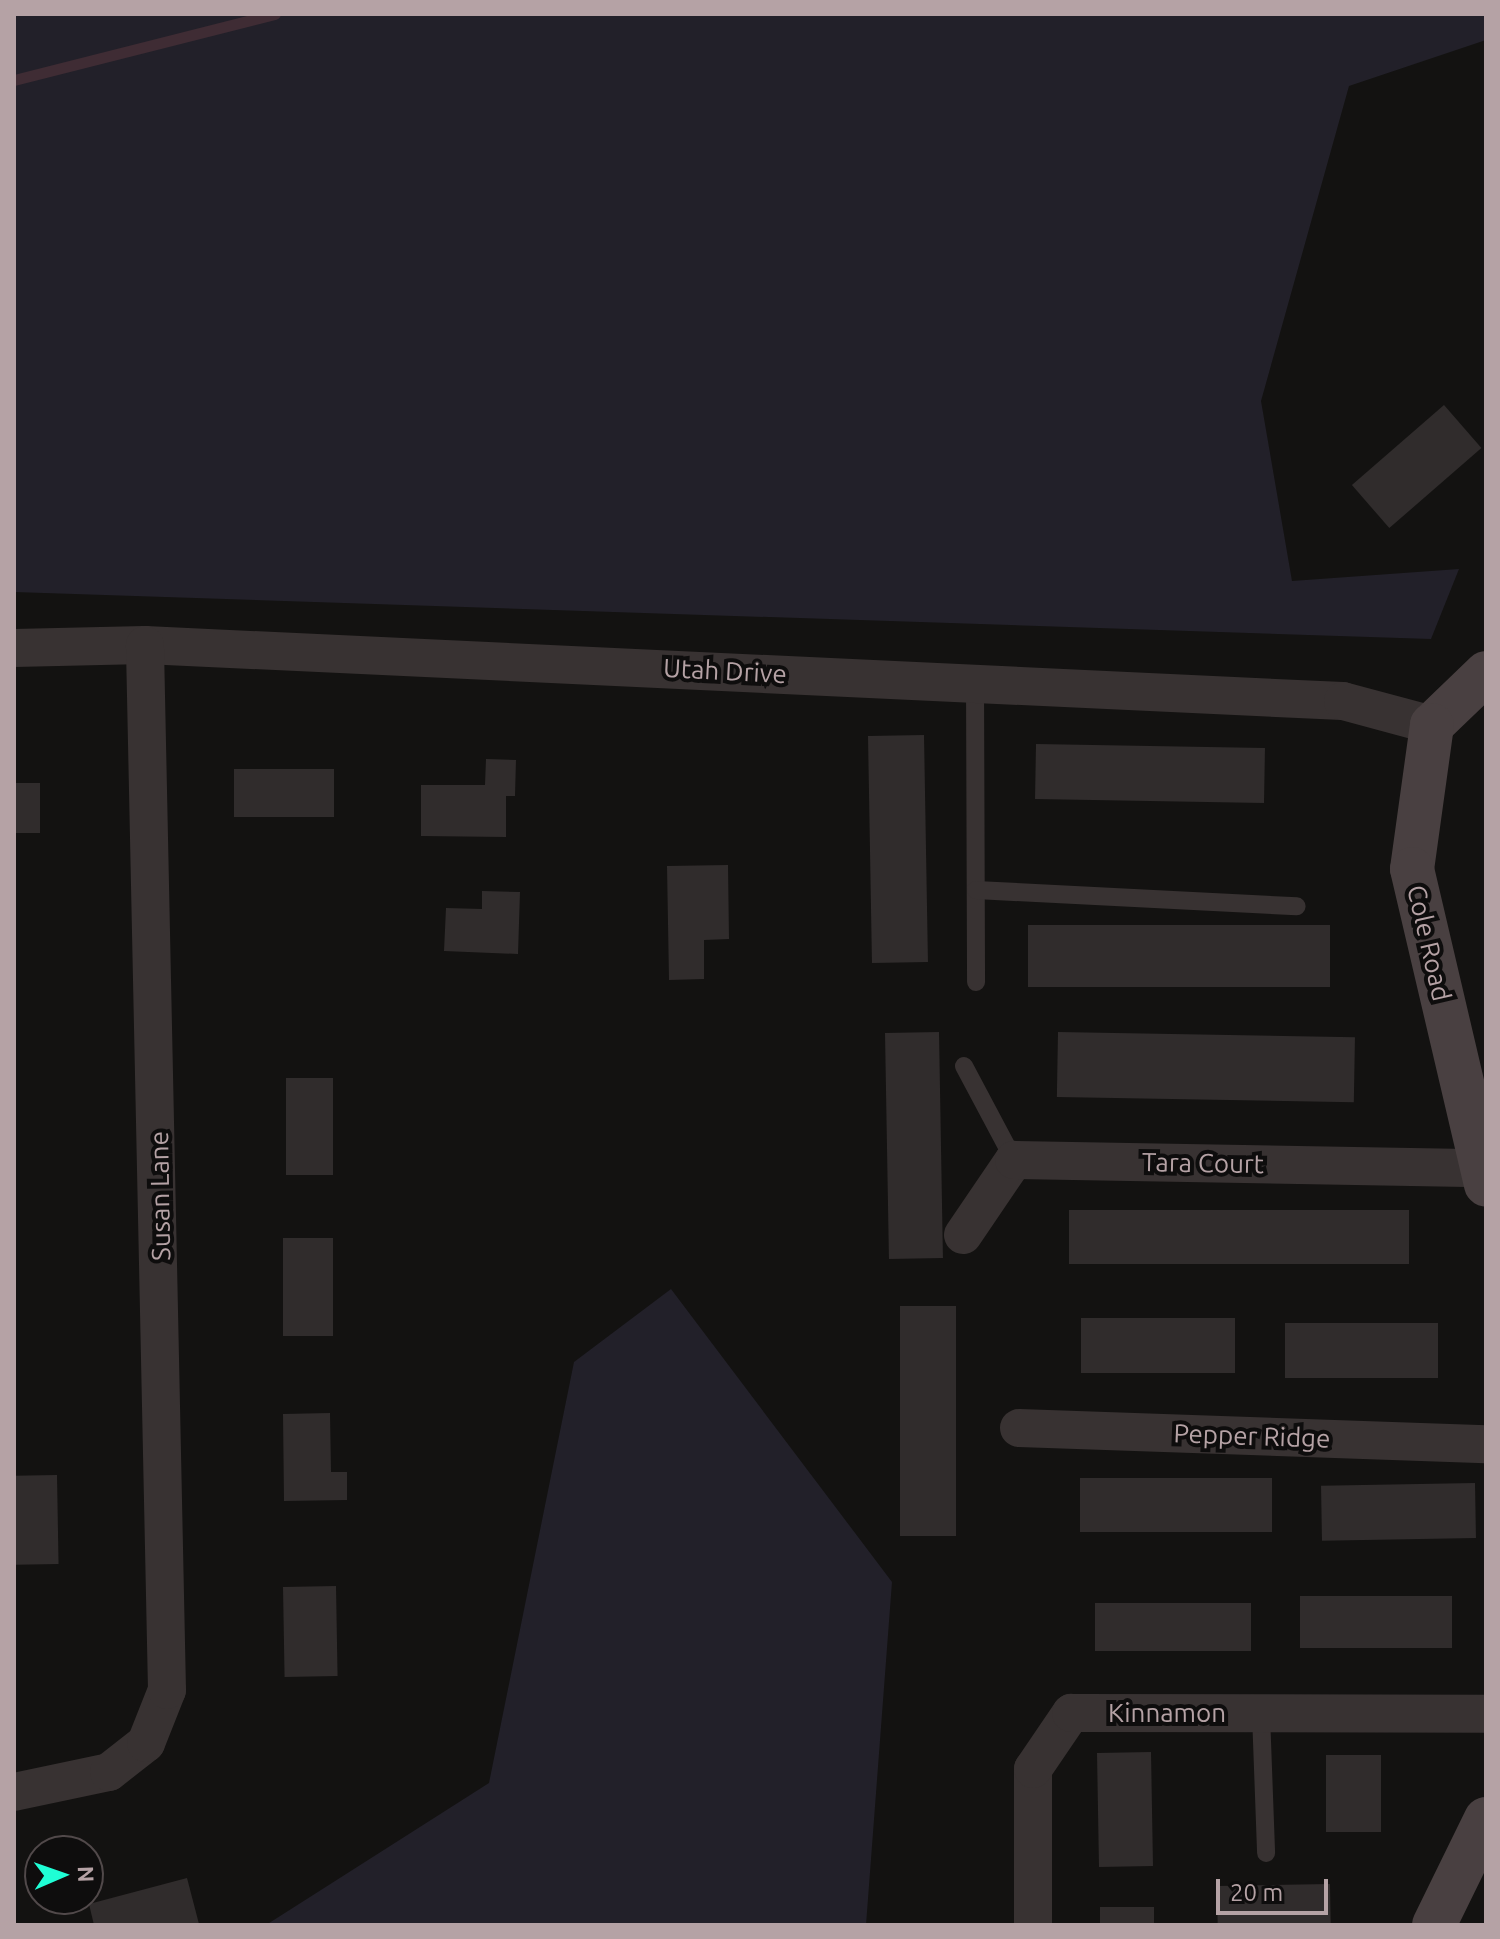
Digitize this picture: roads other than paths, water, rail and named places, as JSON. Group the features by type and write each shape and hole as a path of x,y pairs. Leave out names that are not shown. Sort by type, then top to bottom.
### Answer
{"street":[{"name":"Utah Drive","path":"14,648 145,645 1343,701 1432,725"},
{"name":"Susan Lane","path":"14,1792 109,1772 146,1743 167,1690 145,645"},
{"path":"1432,725 1486,673"},
{"name":"Cole Road","path":"1432,725 1412,869 1484,1176"},
{"path":"963,1235 1014,1160"},
{"name":"Tara Court","path":"1014,1160 1484,1176"},
{"name":"Pepper Ridge","path":"1019,1428 1486,1444"},
{"name":"Kinnamon","path":"1033,1925 1033,1769 1071,1713 1486,1714"},
{"path":"1434,1925 1486,1819"}],"lane":[{"path":"975,682 976,982"},
{"path":"976,890 1297,906"},
{"path":"964,1066 1014,1160"},
{"path":"1261,1714 1266,1853"}],"waterway":[{"path":"14,80 275,14"}]}
